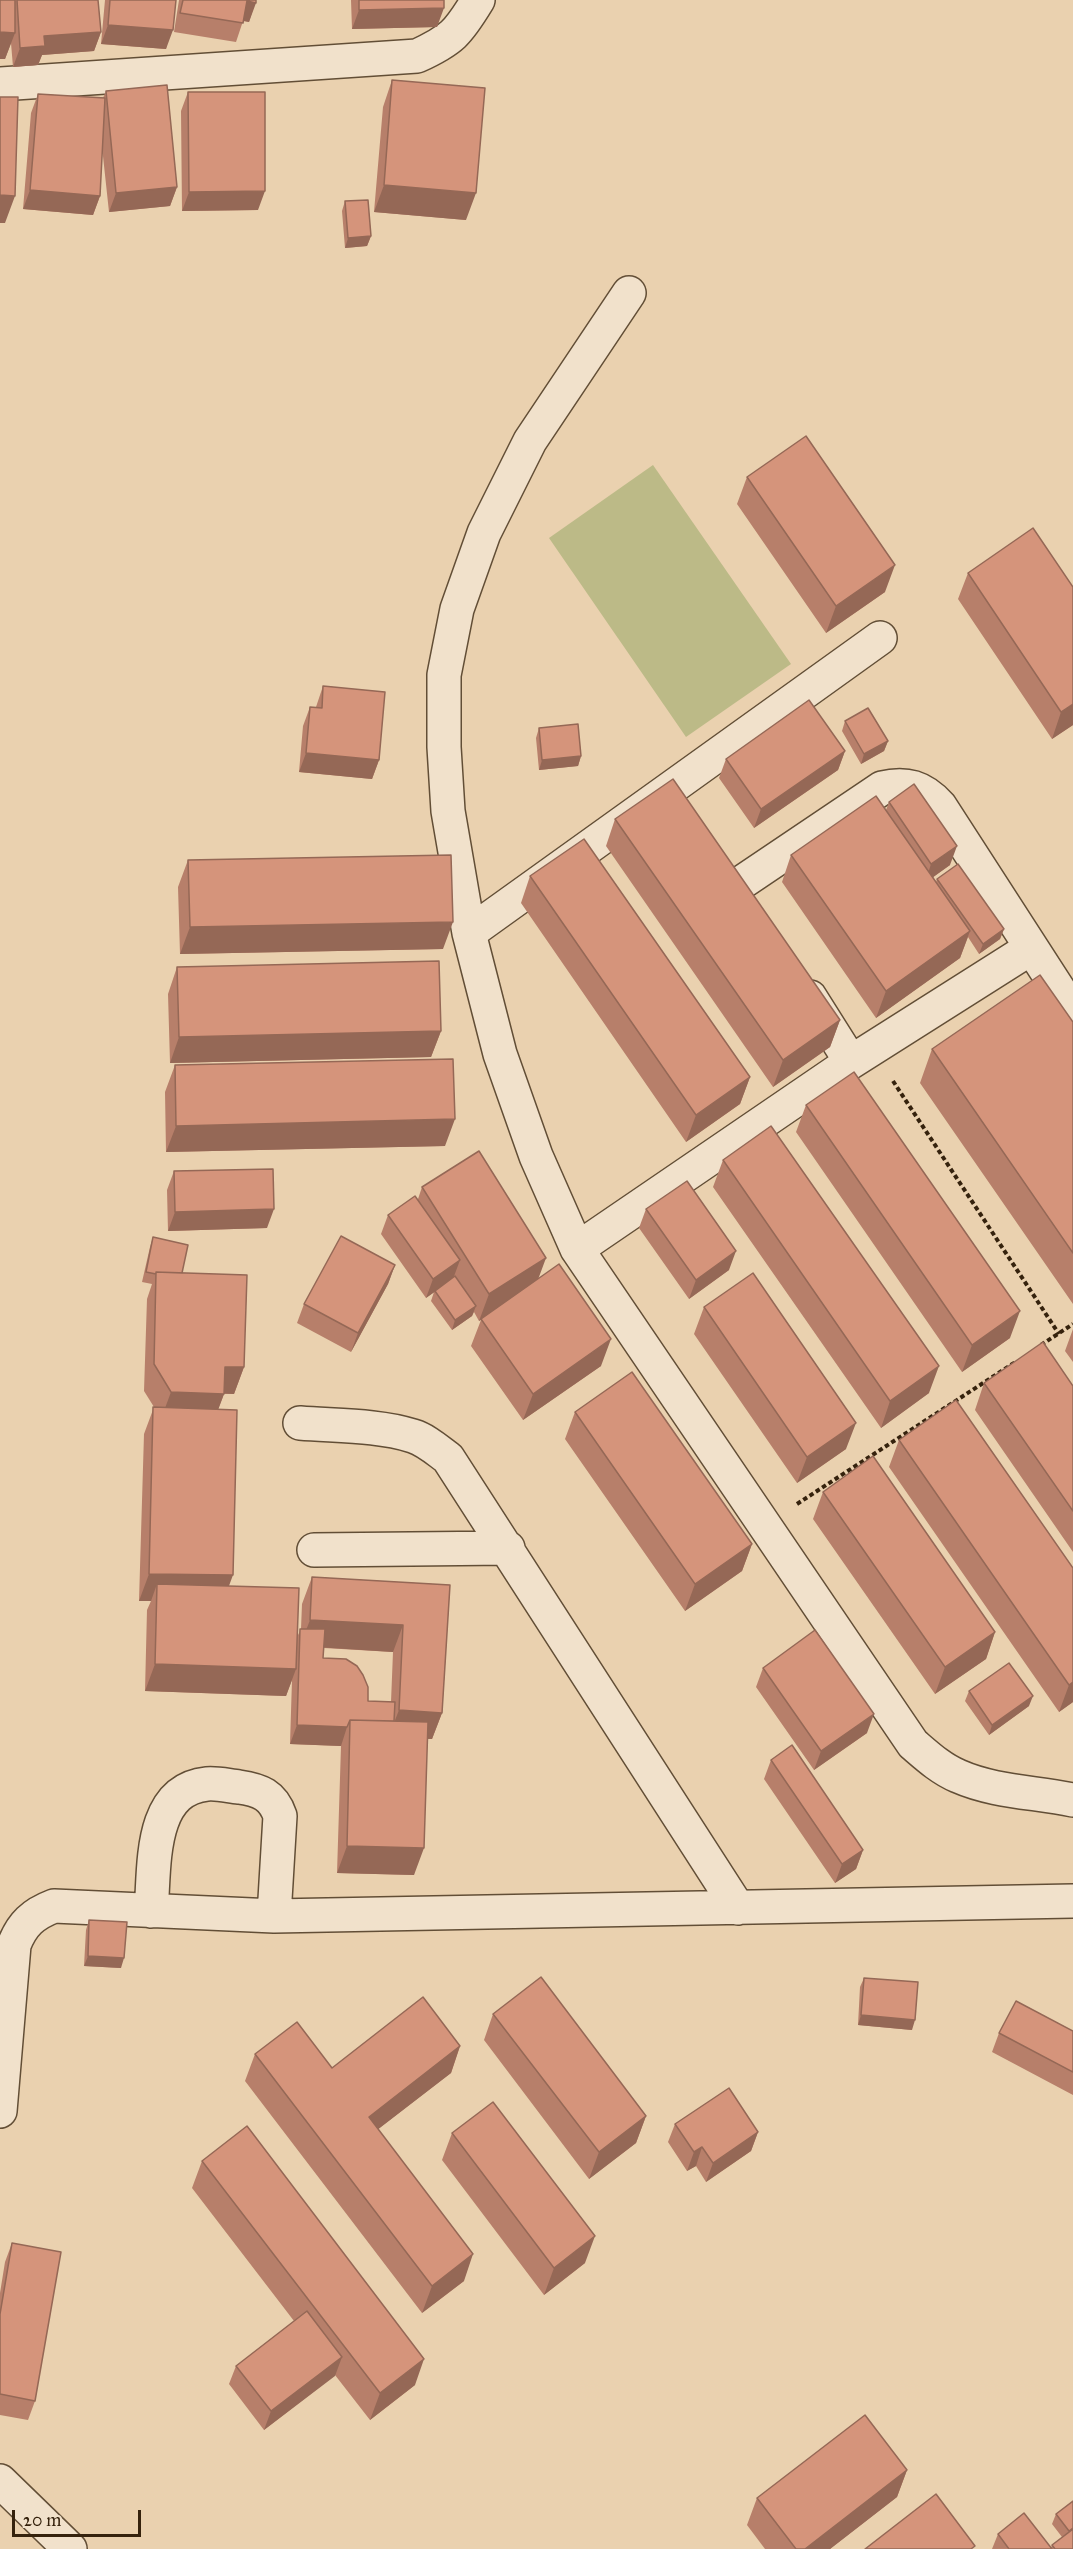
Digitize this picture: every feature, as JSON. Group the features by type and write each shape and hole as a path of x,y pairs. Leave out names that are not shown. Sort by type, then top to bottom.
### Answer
{"street":[{"path":"0,84 417,56 446,42 464,22 478,0"},
{"path":"629,293 530,441 484,533 457,609 444,675 444,747 448,811 469,933 500,1054 536,1156 577,1249 913,1744 933,1762 957,1776 982,1785 1073,1800"},
{"path":"469,933 880,638"},
{"path":"677,784 695,814"},
{"path":"738,885 882,788 908,785 920,789 940,806 1073,1012"},
{"path":"720,855 757,914"},
{"path":"577,1249 862,1056 1031,948"},
{"path":"795,973 862,1056"},
{"path":"300,1423 394,1431 414,1436 433,1446 448,1458 738,1908"},
{"path":"314,1550 508,1548"},
{"path":"152,1911 161,1820 168,1806 179,1795 193,1787 208,1784 256,1790 267,1795 276,1805 280,1816 274,1916"},
{"path":"0,2111 12,1959 19,1931 40,1911 54,1906 274,1916 1073,1901"},
{"path":"0,2481 70,2549"}],"path":[{"path":"862,1056 1059,1334"},
{"path":"1034,1349 1073,1324"},
{"path":"764,1525 1024,1356"}],"shaded area":[{"path":"653,465 791,664 686,737 549,538"}],"building":[{"path":"0,0 15,0 15,33 0,32"},
{"path":"17,0 98,0 101,32 44,36 45,46 20,48"},
{"path":"110,0 176,0 173,30 108,25"},
{"path":"183,0 256,0 256,3 247,1 243,23 180,13"},
{"path":"359,0 444,0 444,8 359,10"},
{"path":"392,80 485,88 476,193 384,185"},
{"path":"167,85 177,187 116,193 106,91"},
{"path":"188,92 265,92 265,191 189,192"},
{"path":"38,94 105,98 100,196 30,190"},
{"path":"0,97 18,97 15,196 0,195"},
{"path":"368,200 371,236 348,238 345,201"},
{"path":"806,436 895,565 836,606 747,477"},
{"path":"1033,528 1073,587 1073,704 1061,712 968,573"},
{"path":"323,686 385,692 379,760 306,753 310,707 322,708"},
{"path":"809,700 845,751 761,809 726,759"},
{"path":"868,708 888,741 864,754 845,721"},
{"path":"578,724 581,756 542,760 539,728"},
{"path":"673,779 840,1020 783,1060 615,819"},
{"path":"914,784 957,846 931,864 889,802"},
{"path":"876,796 970,931 886,991 791,855"},
{"path":"584,839 750,1077 696,1115 530,876"},
{"path":"451,855 453,922 190,927 188,860"},
{"path":"958,864 1004,929 983,944 937,879"},
{"path":"439,961 441,1031 179,1037 177,967"},
{"path":"1040,975 1073,1022 1073,1253 932,1049"},
{"path":"453,1059 455,1119 176,1126 175,1065"},
{"path":"854,1072 1020,1311 972,1345 806,1105"},
{"path":"771,1126 939,1366 890,1401 723,1160"},
{"path":"479,1151 546,1258 489,1294 422,1187"},
{"path":"273,1169 274,1209 175,1212 174,1171"},
{"path":"687,1181 736,1251 696,1280 646,1209"},
{"path":"415,1196 460,1260 433,1279 388,1215"},
{"path":"341,1236 395,1265 358,1333 304,1304"},
{"path":"153,1237 188,1245 182,1273 146,1272"},
{"path":"559,1264 611,1339 533,1394 481,1319"},
{"path":"156,1272 247,1275 244,1367 225,1367 224,1394 171,1392 154,1364"},
{"path":"753,1273 856,1423 807,1457 704,1307"},
{"path":"455,1276 476,1306 455,1320 435,1291"},
{"path":"1043,1342 1073,1386 1073,1511 984,1383"},
{"path":"632,1372 752,1544 695,1584 575,1412"},
{"path":"956,1400 1073,1568 1073,1682 1069,1685 899,1440"},
{"path":"153,1407 237,1410 233,1575 149,1574"},
{"path":"873,1456 995,1632 945,1667 823,1492"},
{"path":"312,1577 450,1585 442,1713 399,1710 403,1625 310,1620"},
{"path":"157,1584 299,1588 296,1669 155,1664"},
{"path":"300,1629 325,1629 323,1658 346,1659 357,1666 368,1687 368,1701 395,1702 394,1721 350,1720 347,1727 297,1725"},
{"path":"815,1630 874,1714 821,1751 763,1668"},
{"path":"1009,1663 1033,1696 992,1725 969,1691"},
{"path":"350,1720 428,1722 424,1848 347,1846"},
{"path":"792,1745 863,1850 842,1864 771,1760"},
{"path":"89,1920 127,1922 124,1958 88,1956"},
{"path":"541,1977 646,2116 599,2152 493,2014"},
{"path":"864,1978 918,1982 915,2020 861,2015"},
{"path":"423,1997 460,2046 369,2117 473,2254 432,2286 255,2054 297,2022 332,2068"},
{"path":"1016,2001 1073,2031 1073,2072 999,2033"},
{"path":"729,2088 758,2132 713,2163 702,2147 694,2152 675,2124"},
{"path":"493,2102 595,2236 554,2268 452,2133"},
{"path":"247,2126 424,2359 380,2393 202,2161"},
{"path":"12,2243 61,2252 35,2401 0,2394 0,2314"},
{"path":"307,2311 342,2357 271,2411 236,2366"},
{"path":"865,2415 907,2470 805,2549 796,2549 757,2498"},
{"path":"936,2494 975,2546 971,2549 865,2549"},
{"path":"1073,2501 1073,2528 1069,2531 1056,2514"},
{"path":"1024,2513 1052,2549 1009,2549 998,2534"},
{"path":"1073,2529 1073,2549 1055,2549 1052,2545"}]}
